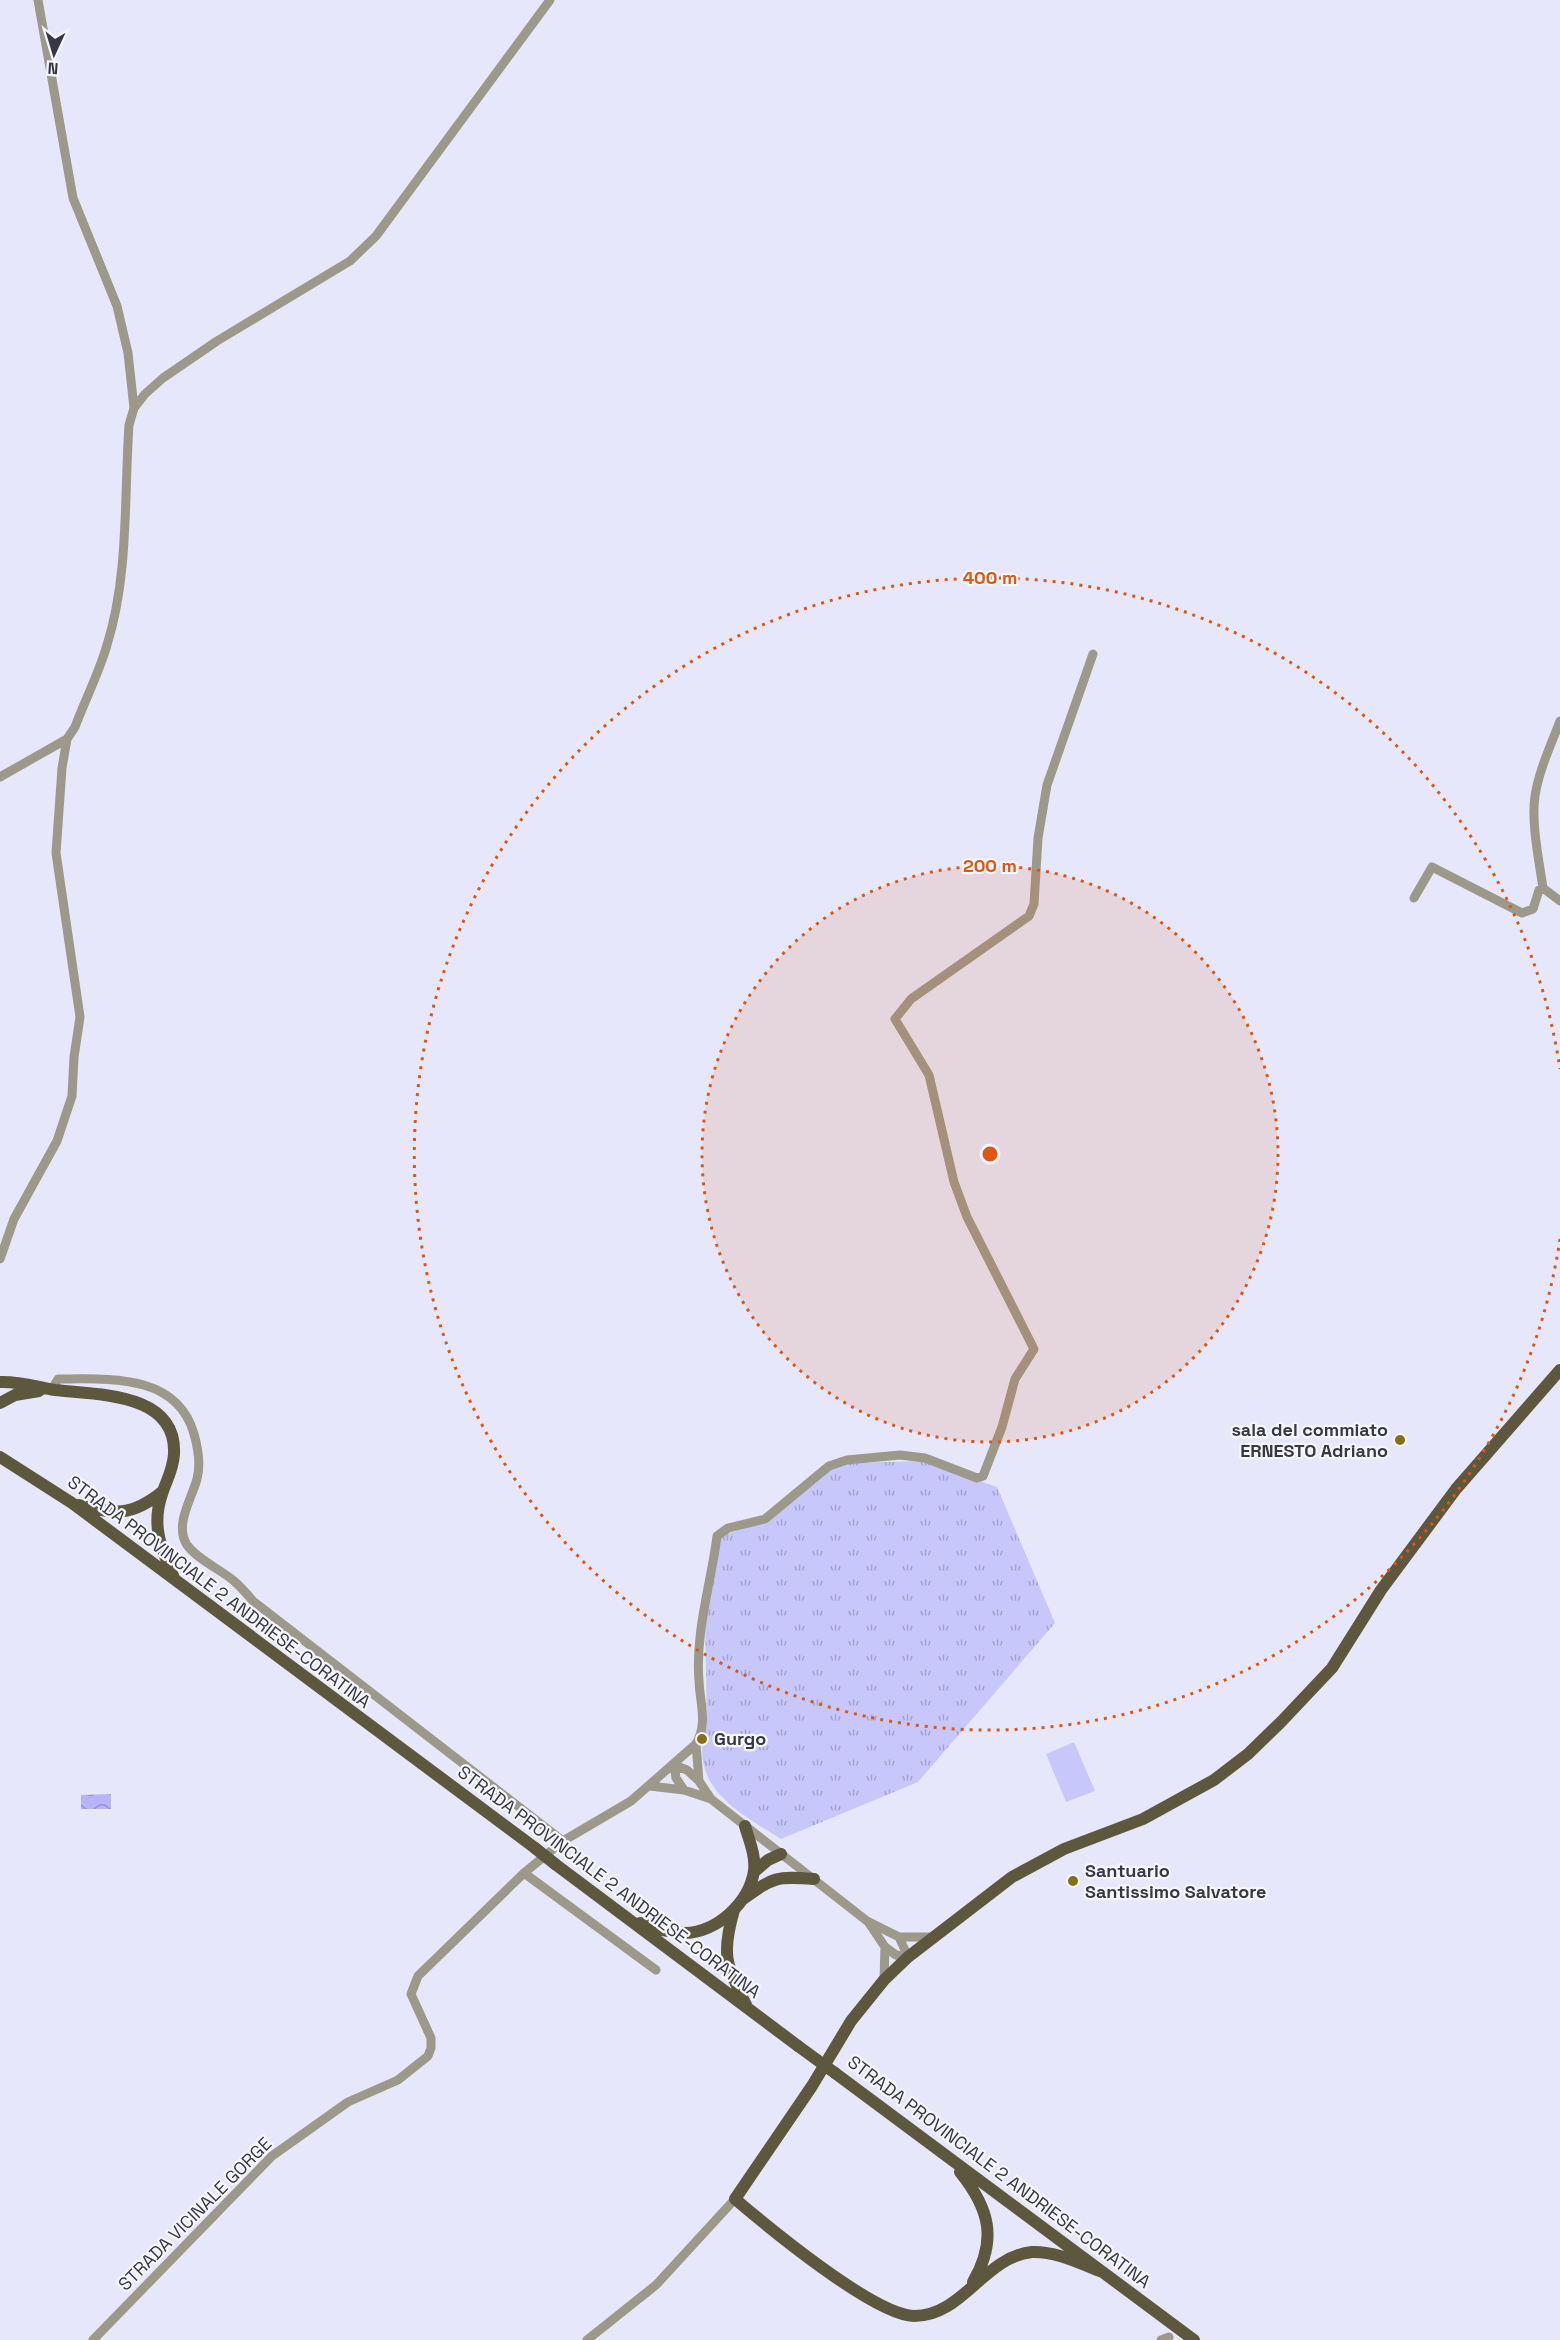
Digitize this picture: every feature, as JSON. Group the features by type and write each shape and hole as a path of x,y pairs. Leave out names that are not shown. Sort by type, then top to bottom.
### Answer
{"main road":[{"path":"1102,2272 1054,2255 1033,2252 1005,2260 951,2304 931,2313 914,2316 896,2312 865,2297 767,2226 735,2199 812,2086 835,2044 884,1980 908,1957 1012,1877 1064,1849 1134,1823 1182,1800 1248,1754 1332,1668 1381,1590 1456,1488 1560,1370"},
{"path":"3,1380 119,1397 140,1403 158,1413 170,1432 174,1451 172,1471 163,1491 157,1522 159,1543 174,1579"},
{"path":"0,1403 15,1395 52,1389"},
{"path":"0,1392 15,1395"},
{"name":"STRADA PROVINCIALE 2 ANDRIESE-CORATINA","path":"0,1457 72,1503 1102,2272 1169,2334 1193,2339"},
{"path":"72,1503 111,1513 128,1512 147,1504 163,1491"},
{"path":"742,1900 754,1872 753,1851 745,1826"},
{"path":"754,1872 768,1860 782,1854"},
{"path":"630,1920 668,1932 687,1933 708,1928 771,1879 779,1866 782,1854"},
{"path":"771,1879 791,1877 814,1879"},
{"path":"734,1910 726,1939 726,1957 731,1974 748,2008"},
{"path":"949,2158 982,2204 987,2223 985,2256 968,2290"}],"street":[{"path":"38,0 73,198 117,306 128,353 134,408"},
{"path":"0,1258 14,1218 57,1141 72,1096 74,1057 80,1017 56,853 62,768 67,739 75,727 107,645 118,594 122,564 129,424 134,408 145,394 189,359 357,255 389,220 461,118 550,0"},
{"path":"699,1781 696,1744 703,1732 704,1721 698,1680 701,1622 717,1536 728,1528 765,1519 829,1466 847,1460 900,1455 925,1458 977,1478 982,1476 1002,1427 1015,1379 1034,1349 967,1217 954,1182 929,1075 895,1019 911,999 1029,916 1034,904 1038,838 1047,785 1093,654"},
{"path":"1560,721 1544,763 1535,796 1543,888 1560,902"},
{"path":"0,777 67,739"},
{"path":"1414,898 1432,867 1522,913 1533,909 1539,890 1543,888"},
{"path":"52,1389 58,1379 121,1378 149,1385 176,1401 191,1422 198,1449 198,1477 183,1520 182,1532 187,1545 235,1582 253,1601 564,1841"},
{"name":"STRADA VICINALE GORGE","path":"93,2340 272,2156 348,2102 398,2080 428,2056 431,2038 412,2001 412,1986 418,1976 524,1873 564,1841 631,1801 696,1744"},
{"path":"684,1790 676,1778 674,1765 687,1770 699,1781 711,1799 867,1921 899,1937 932,1937"},
{"path":"650,1786 684,1790 711,1799"},
{"path":"524,1873 656,1970"},
{"path":"867,1921 885,1947 896,1955 908,1957"},
{"path":"899,1937 908,1957"},
{"path":"884,1980 885,1947"},
{"path":"587,2340 656,2285 735,2199"}],"green space":[{"name":"Gurgo","path":"922,1461 997,1487 1055,1623 918,1782 781,1839 733,1807 710,1780 704,1764 702,1746 707,1724 705,1620 720,1538 731,1532 768,1521 831,1469 846,1463"},
{"path":"1074,1742 1095,1791 1066,1802 1046,1754"}],"water":[{"path":"111,1794 111,1809 81,1809 81,1795"}],"place":[{"name":"sala del commiato ERNESTO Adriano","path":"1400,1440"},
{"name":"Gurgo","path":"702,1739"},
{"name":"Santuario Santissimo Salvatore","path":"1073,1881"}]}
